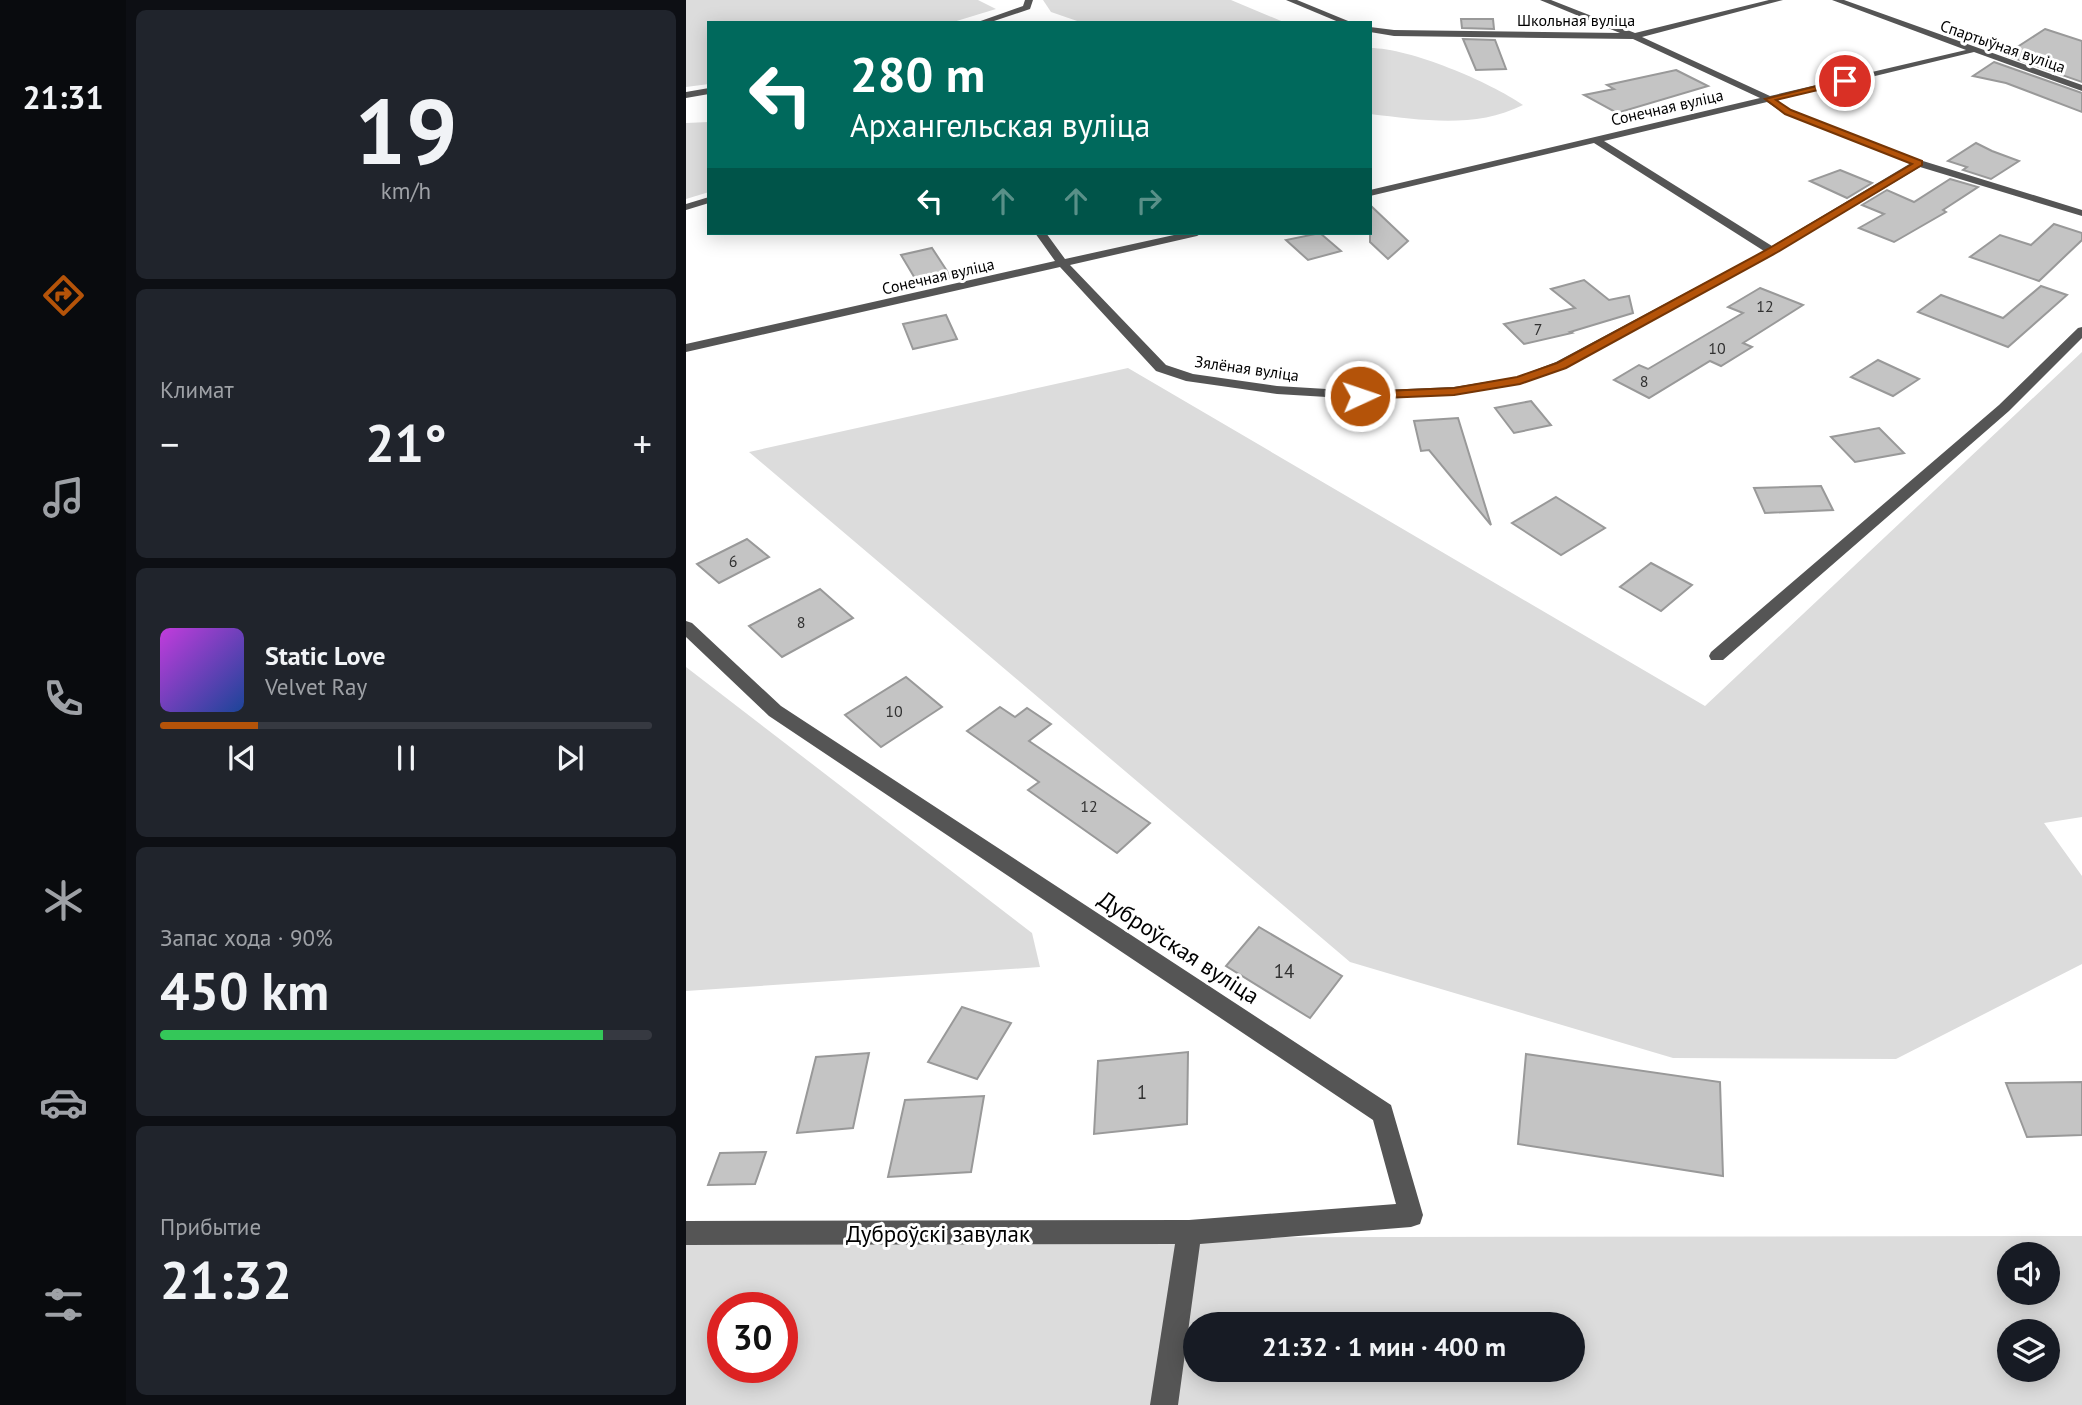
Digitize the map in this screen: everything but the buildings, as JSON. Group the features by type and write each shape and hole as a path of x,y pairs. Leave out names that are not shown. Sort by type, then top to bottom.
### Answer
{"street":[{"path":"987,21 1017,13 1027,7 1029,0"},
{"path":"1290,0 1344,21"},
{"path":"1544,0 1634,36 1769,99 1788,112 1919,163 2082,213"},
{"name":"Школьная вуліца","path":"1372,29 1394,33 1634,36 1779,0"},
{"name":"Спартыўная вуліца","path":"1836,0 1971,51 2082,88"},
{"name":"Сонечная вуліца","path":"1372,193 1971,51"},
{"path":"686,95 707,91"},
{"path":"1596,141 1772,251"},
{"name":"Зялёная вуліца","path":"1041,235 1063,264 1161,368 1191,378 1277,390 1360,396 1454,391 1530,377 1561,365 1772,251 1919,163"},
{"path":"686,207 707,201"},
{"name":"Сонечная вуліца","path":"686,348 1188,235"},
{"path":"1717,656 2004,408 2082,331"},
{"name":"Дуброўская вуліца","path":"686,627 775,711 1383,1113 1411,1215 1189,1232"},
{"path":"1164,1405 1189,1232"},
{"name":"Дуброўскі завулак","path":"686,1233 1189,1232"}],"shaded area":[{"path":"686,0 978,0 996,9 957,21 707,21 707,84 686,87"},
{"path":"1043,0 1231,0 1281,21 1077,21 1051,12"},
{"path":"1372,48 1406,54 1449,68 1491,86 1523,105 1486,117 1429,120 1372,114"},
{"path":"707,122 707,193 686,199 686,123"},
{"path":"2082,352 2082,817 2044,823 2082,876 2082,964 1896,1059 1673,1058 1350,962 749,452 1128,368 1705,706"},
{"path":"686,667 1032,933 1040,967 686,991"},
{"path":"2082,1236 2082,1405 686,1405 686,1238"}],"route":[{"path":"1360,396 1454,391 1520,380 1561,365 1772,251 1919,163 1788,112 1769,99 1845,81"}]}
